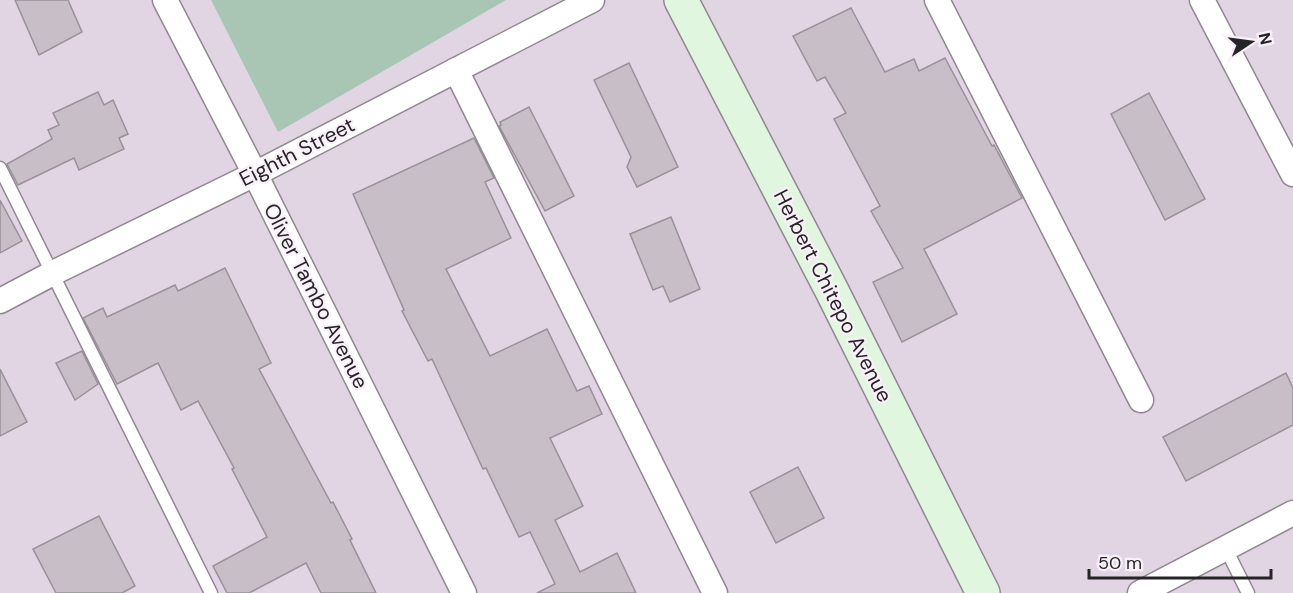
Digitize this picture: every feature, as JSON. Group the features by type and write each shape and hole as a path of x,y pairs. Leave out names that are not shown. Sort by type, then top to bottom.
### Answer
{"main road":[{"name":"Herbert Chitepo Avenue","path":"681,0 831,289 983,593"}],"street":[{"name":"Oliver Tambo Avenue","path":"165,0 465,593"},
{"name":"Eighth Street","path":"0,301 255,174 592,0"},
{"path":"938,0 1142,400"},
{"path":"1202,0 1293,174"},
{"path":"456,70 716,593"},
{"path":"1140,593 1293,513"}],"lane":[{"path":"0,168 211,593"},
{"path":"1226,549 1248,593"}],"shaded area":[{"path":"0,0 1293,0 1293,593 0,593"}],"green space":[{"path":"211,0 506,0 278,132"}],"building":[{"path":"15,0 68,0 82,32 39,55"},
{"path":"851,8 885,72 914,59 919,71 945,58 1022,198 924,249 957,314 902,342 873,282 903,268 871,211 880,206 834,119 846,113 825,77 817,81 793,36"},
{"path":"629,63 678,167 637,187 627,167 631,157 594,80"},
{"path":"98,92 104,105 113,100 128,134 119,138 124,149 79,170 74,158 18,185 7,164 52,139 48,130 59,125 53,113"},
{"path":"1149,93 1205,199 1165,220 1111,114"},
{"path":"529,107 574,196 545,211 499,126 500,122"},
{"path":"474,138 494,178 485,182 511,238 446,269 490,356 547,329 577,391 589,386 602,414 550,438 583,506 555,520 580,572 617,553 636,593 537,593 555,584 530,532 519,537 486,468 483,469 432,359 428,361 402,311 404,310 353,194"},
{"path":"0,200 22,241 0,253"},
{"path":"671,217 700,289 670,302 663,286 653,290 630,234"},
{"path":"225,268 271,363 259,369 331,503 333,502 376,593 321,593 306,563 249,593 227,593 213,566 267,537 232,469 234,468 198,401 181,410 158,363 117,384 83,318 103,308 107,317 175,285 178,291"},
{"path":"82,351 98,384 75,400 56,363"},
{"path":"0,369 27,422 0,436"},
{"path":"1286,373 1293,388 1293,425 1186,481 1163,437"},
{"path":"798,467 824,518 776,543 750,492"},
{"path":"99,516 135,586 122,593 56,593 33,549"}]}
